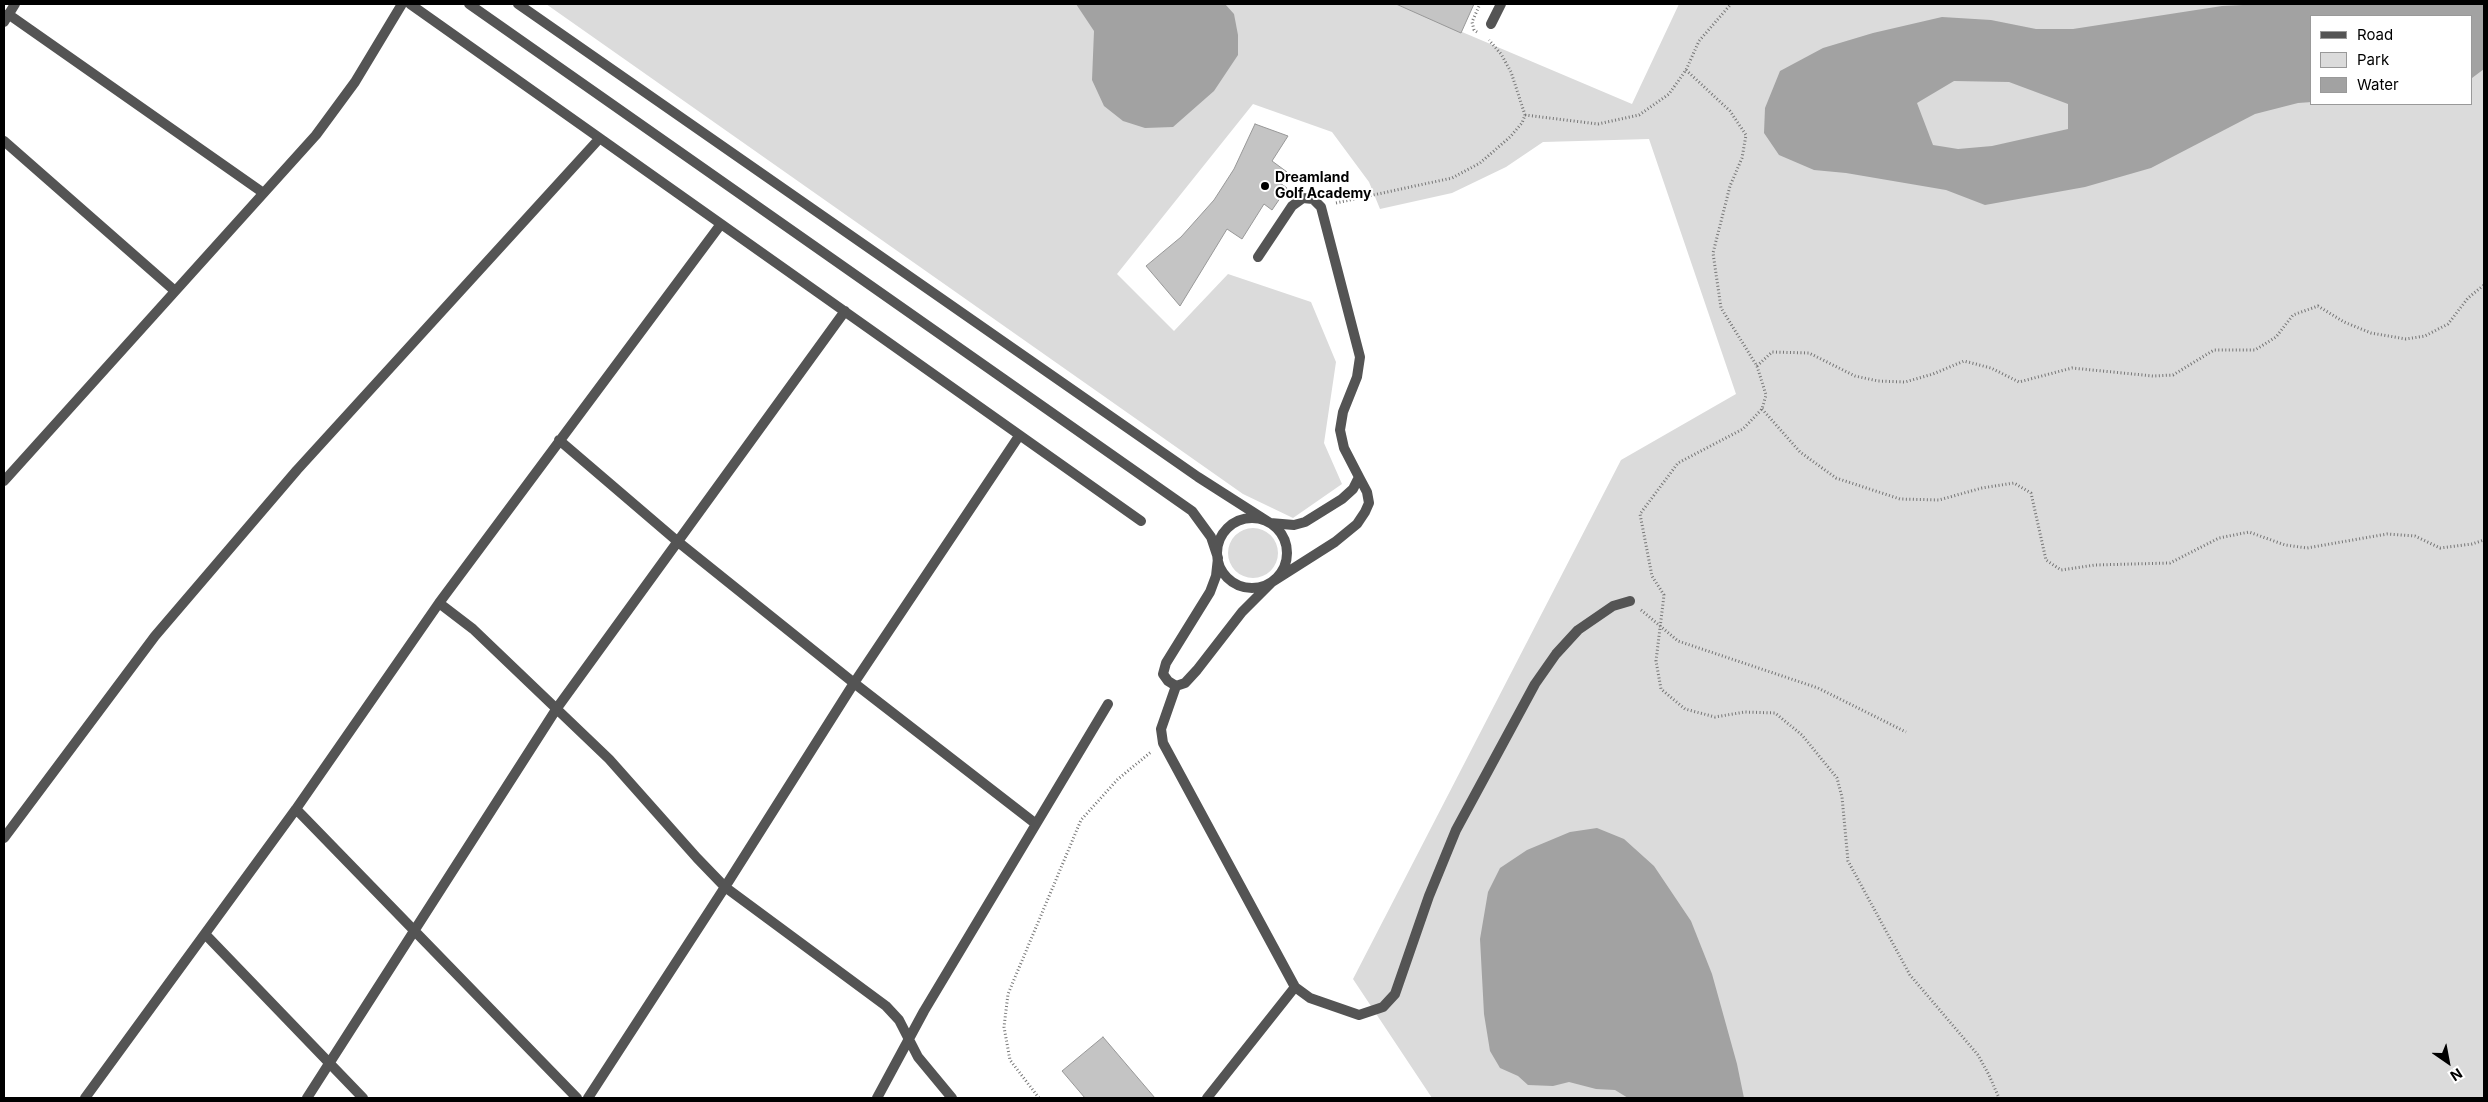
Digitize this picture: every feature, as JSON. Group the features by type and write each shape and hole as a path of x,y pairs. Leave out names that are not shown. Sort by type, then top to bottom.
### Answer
{"street":[{"path":"15,4 6,18 262,192"},
{"path":"4,481 336,109 402,4"},
{"path":"410,4 598,139 1141,521"},
{"path":"470,4 1179,501 1204,525 1211,537 1221,568 1228,578 1238,585 1250,588 1272,582 1335,542 1357,524 1369,503 1368,492 1344,448 1340,430 1343,412 1357,377 1360,357 1321,206 1313,199 1303,198 1292,206 1258,257"},
{"path":"518,4 1198,477 1270,523 1279,530 1285,540 1288,552 1286,563 1272,582 1242,612 1185,684 1176,686 1168,681 1163,674 1166,663 1210,592 1216,576 1218,546 1222,536 1238,521 1259,518 1270,523 1294,525 1305,522 1342,499 1359,478"},
{"path":"1491,24 1500,4"},
{"path":"4,838 155,636 297,470 598,139"},
{"path":"4,140 175,291"},
{"path":"85,1098 296,809 440,603 721,224"},
{"path":"307,1098 557,708 845,312"},
{"path":"588,1098 854,683 1019,436"},
{"path":"559,440 677,541 854,683 1036,824"},
{"path":"1176,686 1161,728 1163,742 1294,987 1310,998 1359,1014 1383,1007 1396,994 1429,896 1456,830 1535,684 1556,654 1578,630 1613,606 1630,601"},
{"path":"440,603 473,629 557,708 638,789 697,858 725,887 886,1006 900,1020 908,1040 926,1068 952,1098"},
{"path":"877,1098 908,1040 1108,704"},
{"path":"296,809 577,1098"},
{"path":"205,934 328,1064 363,1098"},
{"path":"1207,1098 1294,987"}],"path":[{"path":"1321,206 1452,178 1480,163 1510,137 1522,123 1525,115 1510,72 1501,54 1488,39 1474,30 1472,22 1480,4"},
{"path":"1525,115 1598,124 1639,115 1669,94 1686,70 1698,41 1731,4"},
{"path":"1686,70 1730,111 1746,135 1742,158 1730,186 1713,253 1721,308 1757,366 1766,395 1762,409 1743,429 1678,463 1640,514 1652,576 1664,595 1664,612 1660,626 1656,661 1661,689 1685,709 1716,718 1745,712 1775,713 1802,735 1837,778 1842,797 1848,861 1910,975 1978,1055 1999,1098"},
{"path":"1757,366 1772,352 1810,353 1855,376 1878,381 1905,382 1933,374 1964,361 1991,368 2019,382 2072,368 2153,376 2173,375 2214,350 2255,350 2276,336 2293,316 2318,306 2344,322 2371,333 2406,339 2425,336 2448,324 2468,298 2484,285"},
{"path":"1762,409 1800,452 1836,478 1900,498 1939,500 1982,488 2014,483 2031,493 2046,560 2061,570 2095,565 2170,563 2219,538 2249,532 2285,545 2307,548 2387,534 2415,536 2440,548 2472,544 2484,540"},
{"path":"1630,601 1678,640 1818,688 1906,732"},
{"path":"1040,1098 1010,1060 1004,1027 1008,994 1081,820 1118,779 1163,742"}],"green space":[{"path":"546,4 1396,4 1632,104 1679,4 2484,4 2484,1098 1432,1098 1353,979 1621,460 1736,394 1649,139 1543,142 1506,167 1452,193 1380,209 1369,182 1332,132 1253,104 1117,274 1174,331 1228,274 1311,302 1336,362 1324,443 1342,484 1293,518 1243,494"},
{"path":"1253,528 1262,530 1273,539 1278,553 1276,562 1267,573 1253,578 1244,576 1233,567 1228,553 1230,544 1239,533"}],"water":[{"path":"1076,4 1225,4 1234,14 1238,35 1238,55 1214,91 1173,127 1145,128 1123,121 1104,106 1092,80 1094,31"},
{"path":"2264,4 2484,4 2484,69 2473,77 2473,15 2310,15 2310,102 2298,103 2255,114 2151,168 2085,187 1985,205 1946,190 1846,173 1814,170 1779,155 1764,133 1765,108 1780,71 1823,48 1873,33 1942,17 1991,20 2036,29 2073,29 2222,6","holes":["1954,81 2009,82 2068,104 2068,129 1992,146 1958,149 1933,145 1917,103"]},
{"path":"1597,828 1624,839 1654,866 1691,921 1712,974 1737,1064 1744,1098 1628,1098 1615,1090 1596,1089 1569,1082 1553,1086 1528,1085 1518,1076 1500,1068 1490,1051 1484,1014 1480,939 1488,892 1500,868 1527,850 1570,832"}],"building":[{"path":"1396,4 1474,4 1461,33"},
{"path":"1255,124 1288,136 1272,161 1287,172 1280,183 1287,188 1272,210 1264,204 1242,239 1227,229 1180,306 1146,266 1181,237 1214,200 1234,169"},
{"path":"1103,1037 1155,1098 1085,1098 1062,1071"}],"place":[{"name":"Dreamland Golf Academy","path":"1265,186"}]}
